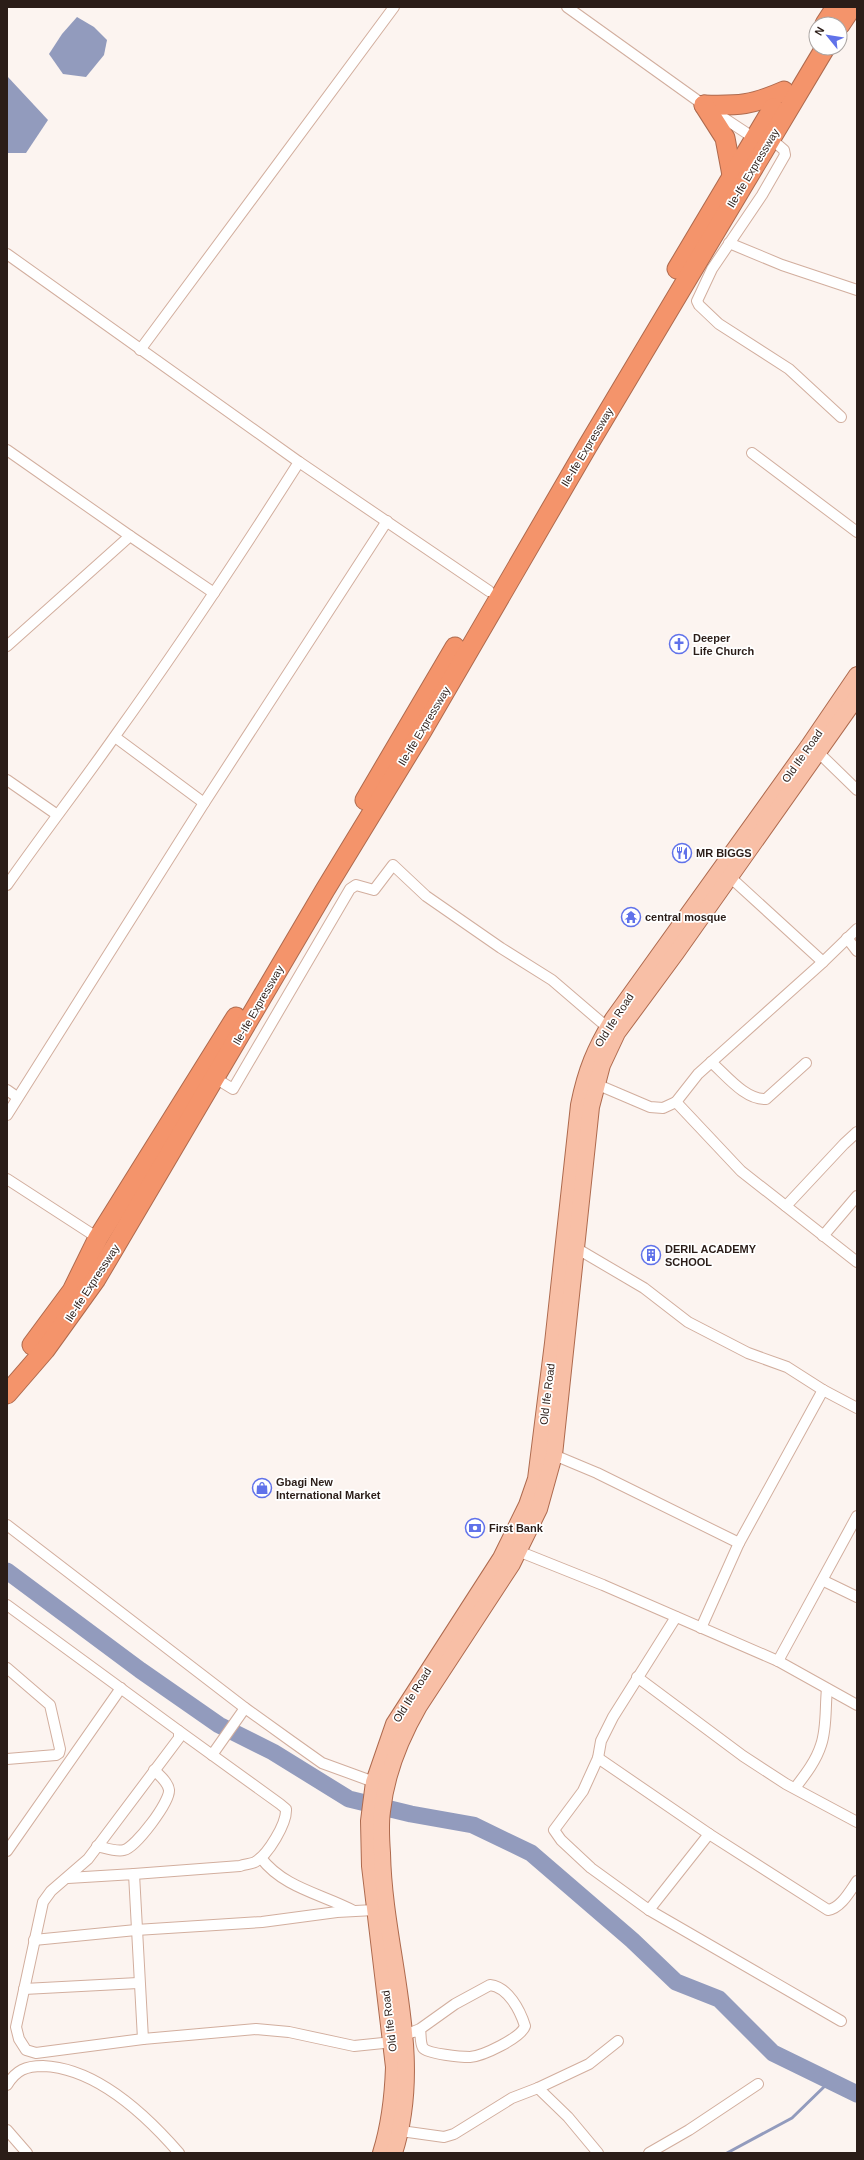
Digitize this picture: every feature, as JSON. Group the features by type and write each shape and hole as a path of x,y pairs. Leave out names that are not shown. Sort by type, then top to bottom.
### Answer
{"highway":[{"path":"830,16 836,7"},
{"path":"846,16 852,7"},
{"name":"Ile-Ife Expressway","path":"7,1394 45,1350 96,1279 422,731 762,138 784,91 808,52"},
{"name":"Ile-Ife Expressway","path":"7,1375 39,1336 72,1291 98,1238 237,1015 489,591 732,175 762,138 819,56"},
{"path":"704,105 731,106 758,102 784,91"},
{"path":"704,105 725,138 731,161 732,175"}],"main road":[{"name":"Old Ife Road","path":"394,2153 401,2131 406,2099 374,1782 399,1727 501,1558 527,1505 536,1479 576,1248 591,1107 596,1084 608,1051 617,1034 730,877 857,675"},
{"name":"Old Ife Road","path":"381,2153 389,2128 399,2039 374,1910 370,1866 376,1810 395,1754 399,1727 418,1706 518,1552 539,1510 554,1455 559,1344 579,1105 584,1081 596,1046 608,1028 769,813 819,753 857,697"}],"street":[{"path":"140,350 394,7"},
{"path":"567,7 704,105 784,150 785,155 762,195 729,243 698,297 699,305 719,324 789,369 842,417"},
{"path":"729,243 782,265 857,290"},
{"path":"7,254 299,462 489,591"},
{"path":"8,452 214,592"},
{"path":"752,453 857,532"},
{"path":"7,885 56,814 115,737 214,592 299,462"},
{"path":"7,1115 204,803 387,521"},
{"path":"7,646 130,536"},
{"path":"115,737 204,803"},
{"path":"819,753 857,790"},
{"path":"7,780 56,814"},
{"path":"215,1078 233,1089 350,889 356,885 374,890 393,865 426,896 501,948 552,980 608,1028"},
{"path":"730,877 823,962"},
{"path":"596,1084 650,1107 663,1108 676,1102 698,1074 823,962 857,929"},
{"path":"847,938 857,951"},
{"path":"712,1062 750,1096 760,1099 766,1099 806,1063"},
{"path":"7,1090 17,1097"},
{"path":"676,1102 741,1171 857,1262"},
{"path":"786,1206 857,1132"},
{"path":"7,1179 98,1238"},
{"path":"823,1236 857,1196"},
{"path":"576,1248 644,1288 688,1322 742,1350 787,1367 823,1390 857,1408"},
{"path":"701,1628 739,1543 823,1390"},
{"path":"554,1455 597,1473 739,1543"},
{"path":"778,1661 824,1581 857,1516"},
{"path":"7,1525 243,1710 322,1763 374,1782"},
{"path":"518,1552 603,1585 778,1661 857,1705"},
{"path":"824,1581 857,1597"},
{"path":"7,1605 179,1731 214,1753 286,1809 286,1815 280,1831 261,1858 254,1862 240,1866 68,1878"},
{"path":"676,1617 637,1677 601,1741 598,1758 583,1791 554,1830 561,1840 591,1868 649,1910 841,2021"},
{"path":"7,1668 50,1705 60,1749 59,1753"},
{"path":"637,1677 743,1756 795,1788 857,1822"},
{"path":"7,1851 121,1688"},
{"path":"795,1788 816,1758 821,1747 824,1737 826,1689"},
{"path":"214,1753 243,1710"},
{"path":"179,1731 179,1738 88,1859 68,1878 51,1891 43,1902 16,2027 19,2039 26,2050 36,2053 143,2039 256,2029 289,2032 354,2046 399,2039 420,2029 455,2004 490,1985 502,1988 506,1992 526,2026 516,2038 480,2055 471,2057 427,2051 422,2046 420,2029"},
{"path":"7,1759 59,1753 71,1760"},
{"path":"598,1758 709,1834 828,1910 835,1909 857,1881"},
{"path":"97,1846 116,1850 125,1850 134,1844 151,1824 166,1801 169,1790 165,1782 154,1770"},
{"path":"649,1910 709,1834"},
{"path":"261,1858 275,1874 288,1882 354,1911"},
{"path":"134,1874 138,1983 143,2039"},
{"path":"34,1940 136,1930 262,1922 374,1910"},
{"path":"24,1989 138,1983"},
{"path":"401,2131 444,2136 454,2134 512,2098 538,2088 589,2064 618,2041"},
{"path":"7,2084 21,2069 31,2066 55,2067 76,2072 95,2082 139,2112 160,2130 179,2153"},
{"path":"649,2153 689,2130 758,2084"},
{"path":"538,2088 568,2117 598,2153"},
{"path":"7,2130 27,2153"}],"water":[{"path":"77,17 94,27 107,40 104,55 86,77 63,74 49,54 62,34"},
{"path":"7,76 48,120 26,153 7,153"}],"waterway":[{"path":"7,1571 140,1670 219,1725 273,1752 349,1799 411,1814 473,1825 531,1853 632,1940 676,1982 719,1999 773,2053 857,2094"},
{"path":"727,2153 792,2118 829,2082"}],"place":[{"name":"Deeper Life Church","path":"679,644"},
{"name":"MR BIGGS","path":"682,853"},
{"name":"central mosque","path":"631,917"},
{"name":"DERIL ACADEMY SCHOOL","path":"651,1255"},
{"name":"Gbagi New International Market","path":"262,1488"},
{"name":"First Bank","path":"475,1528"}]}
